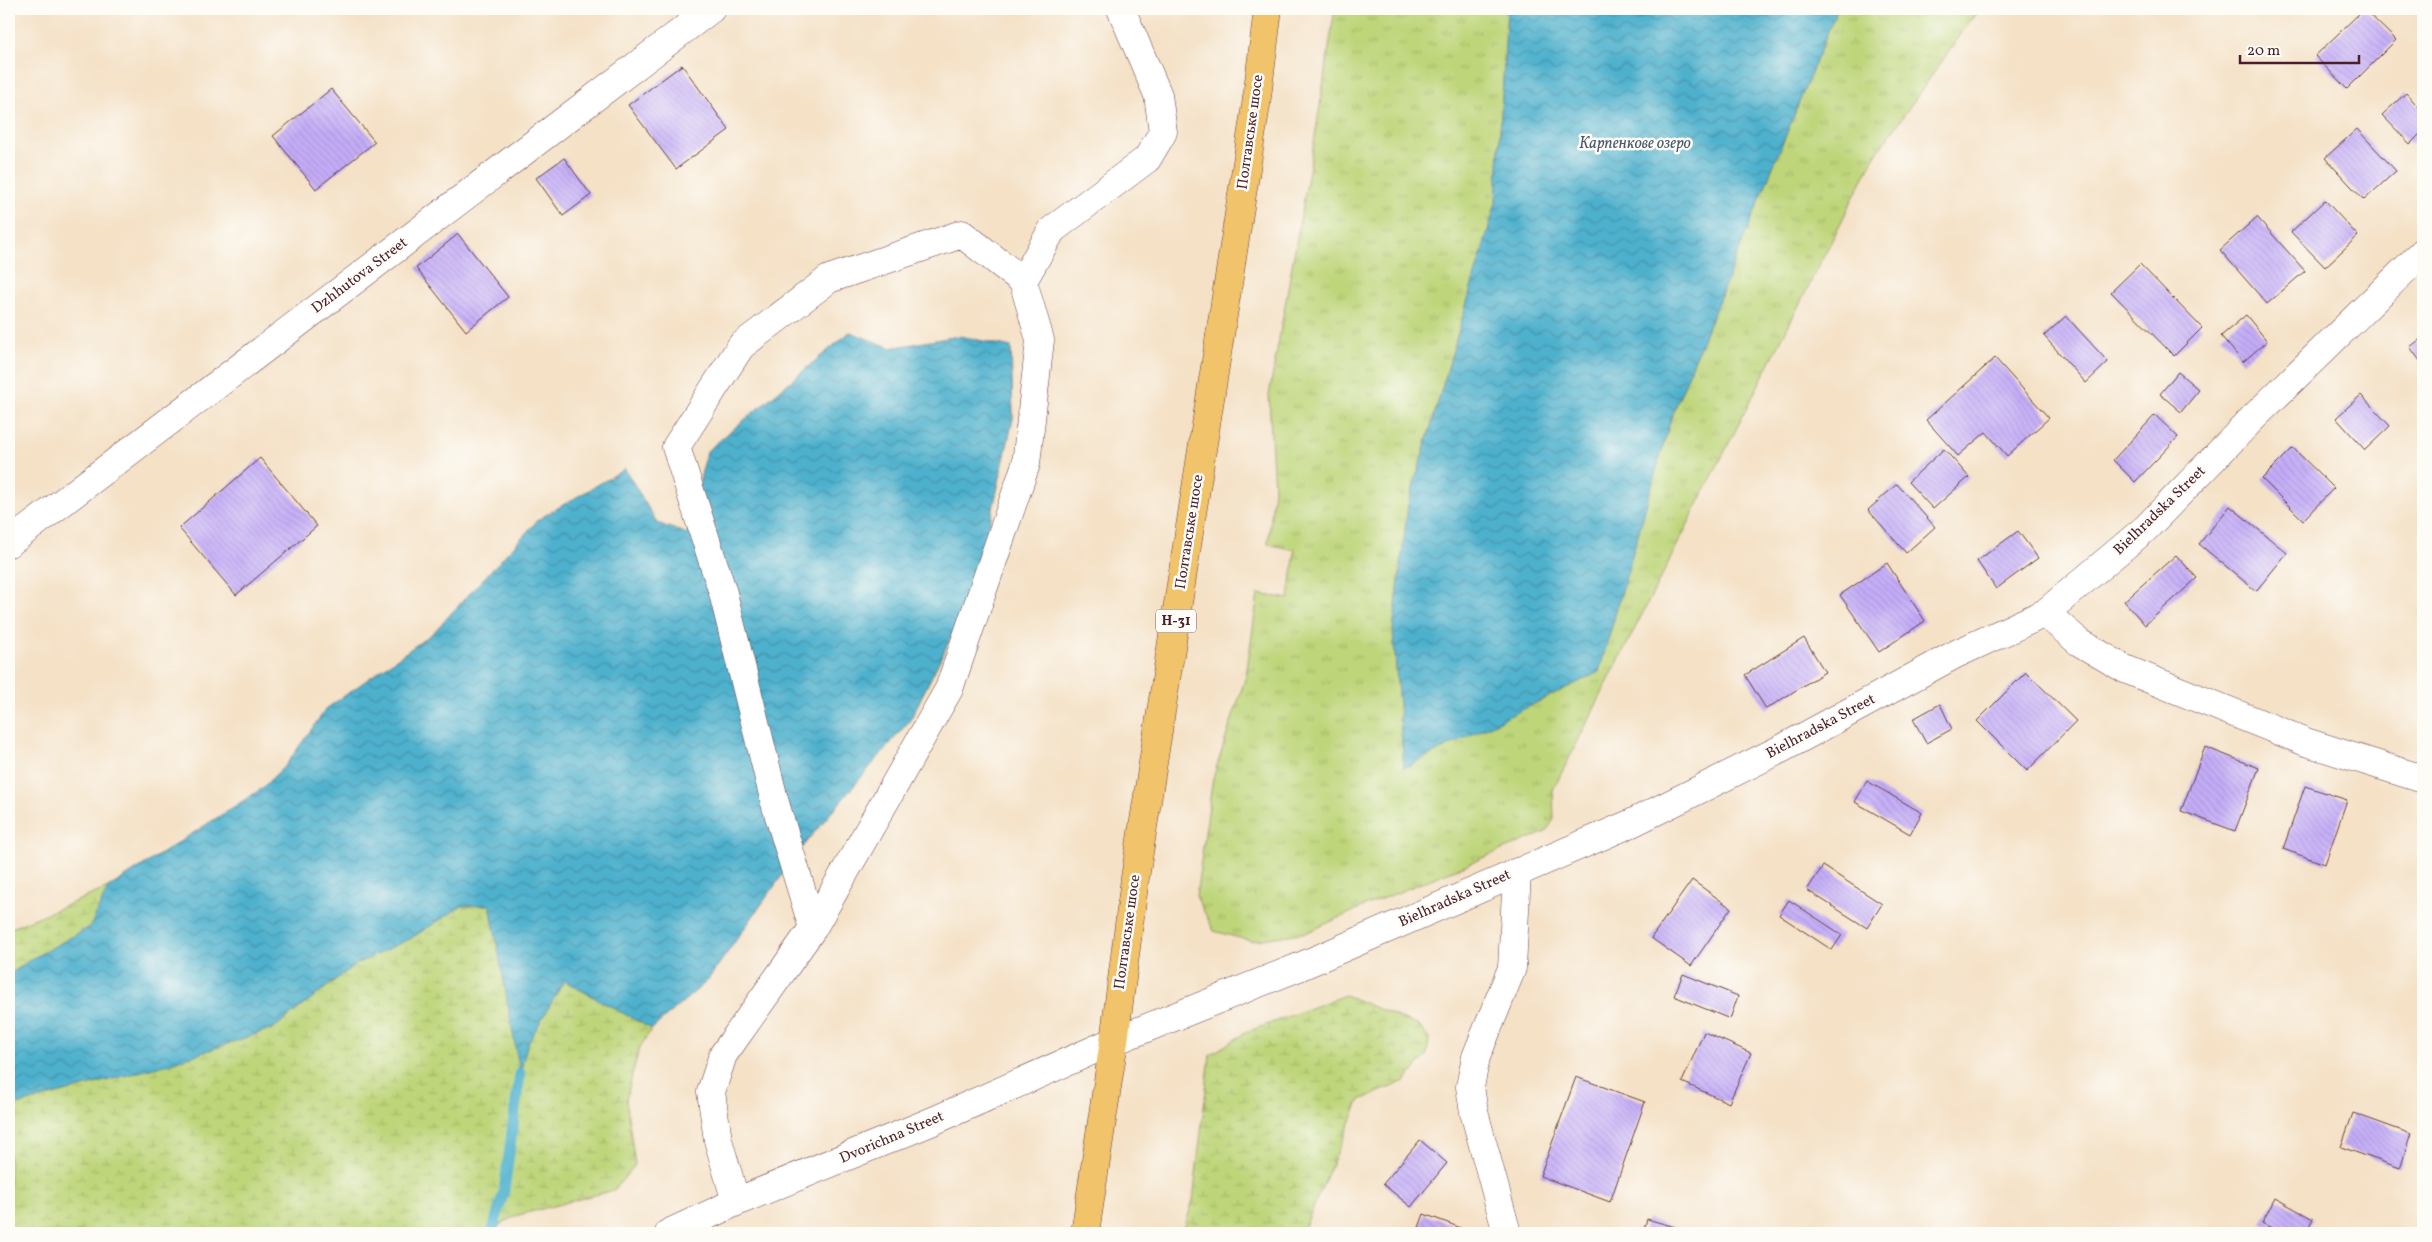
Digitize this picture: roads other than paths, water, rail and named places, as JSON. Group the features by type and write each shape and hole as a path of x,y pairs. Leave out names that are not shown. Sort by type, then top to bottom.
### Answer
{"main road":[{"name":"Полтавське шосе","path":"1085,1233 1114,1041 1135,878 1254,115 1268,9"}],"street":[{"name":"Dzhhutova Street","path":"9,543 711,9"},
{"path":"1024,281 1052,230 1147,159 1164,132 1158,95 1121,9"},
{"path":"736,1202 718,1140 711,1092 723,1055 813,928 949,689 1026,464 1040,340 1024,281 962,234 829,279 741,346 676,448 723,593 775,803 813,928"},
{"name":"Bielhradska Street","path":"1114,1041 1300,967 1632,823 1783,748 1956,654 2045,613 2146,528 2266,405 2423,252"},
{"path":"2045,613 2079,642 2125,669 2306,742 2423,779"},
{"path":"1507,1233 1474,1112 1470,1087 1476,1057 1512,968 1517,872"},
{"name":"Dvorichna Street","path":"669,1233 736,1202 933,1121 1114,1041"}],"water":[{"name":"Карпенкове озеро","path":"1507,9 1837,9 1671,418 1599,672 1404,768 1393,631 1408,505 1496,203"},
{"path":"850,332 891,348 959,336 1011,347 1013,419 975,589 910,720 802,847 707,981 652,1029 564,981 528,1043 520,1073 490,905 462,906 410,939 356,964 274,1028 169,1064 9,1107 9,975 31,959 90,927 108,888 260,790 286,765 326,709 433,633 539,519 625,469 657,523 687,534 707,451"}],"waterway":[{"path":"492,1233 504,1191 520,1073"}]}
